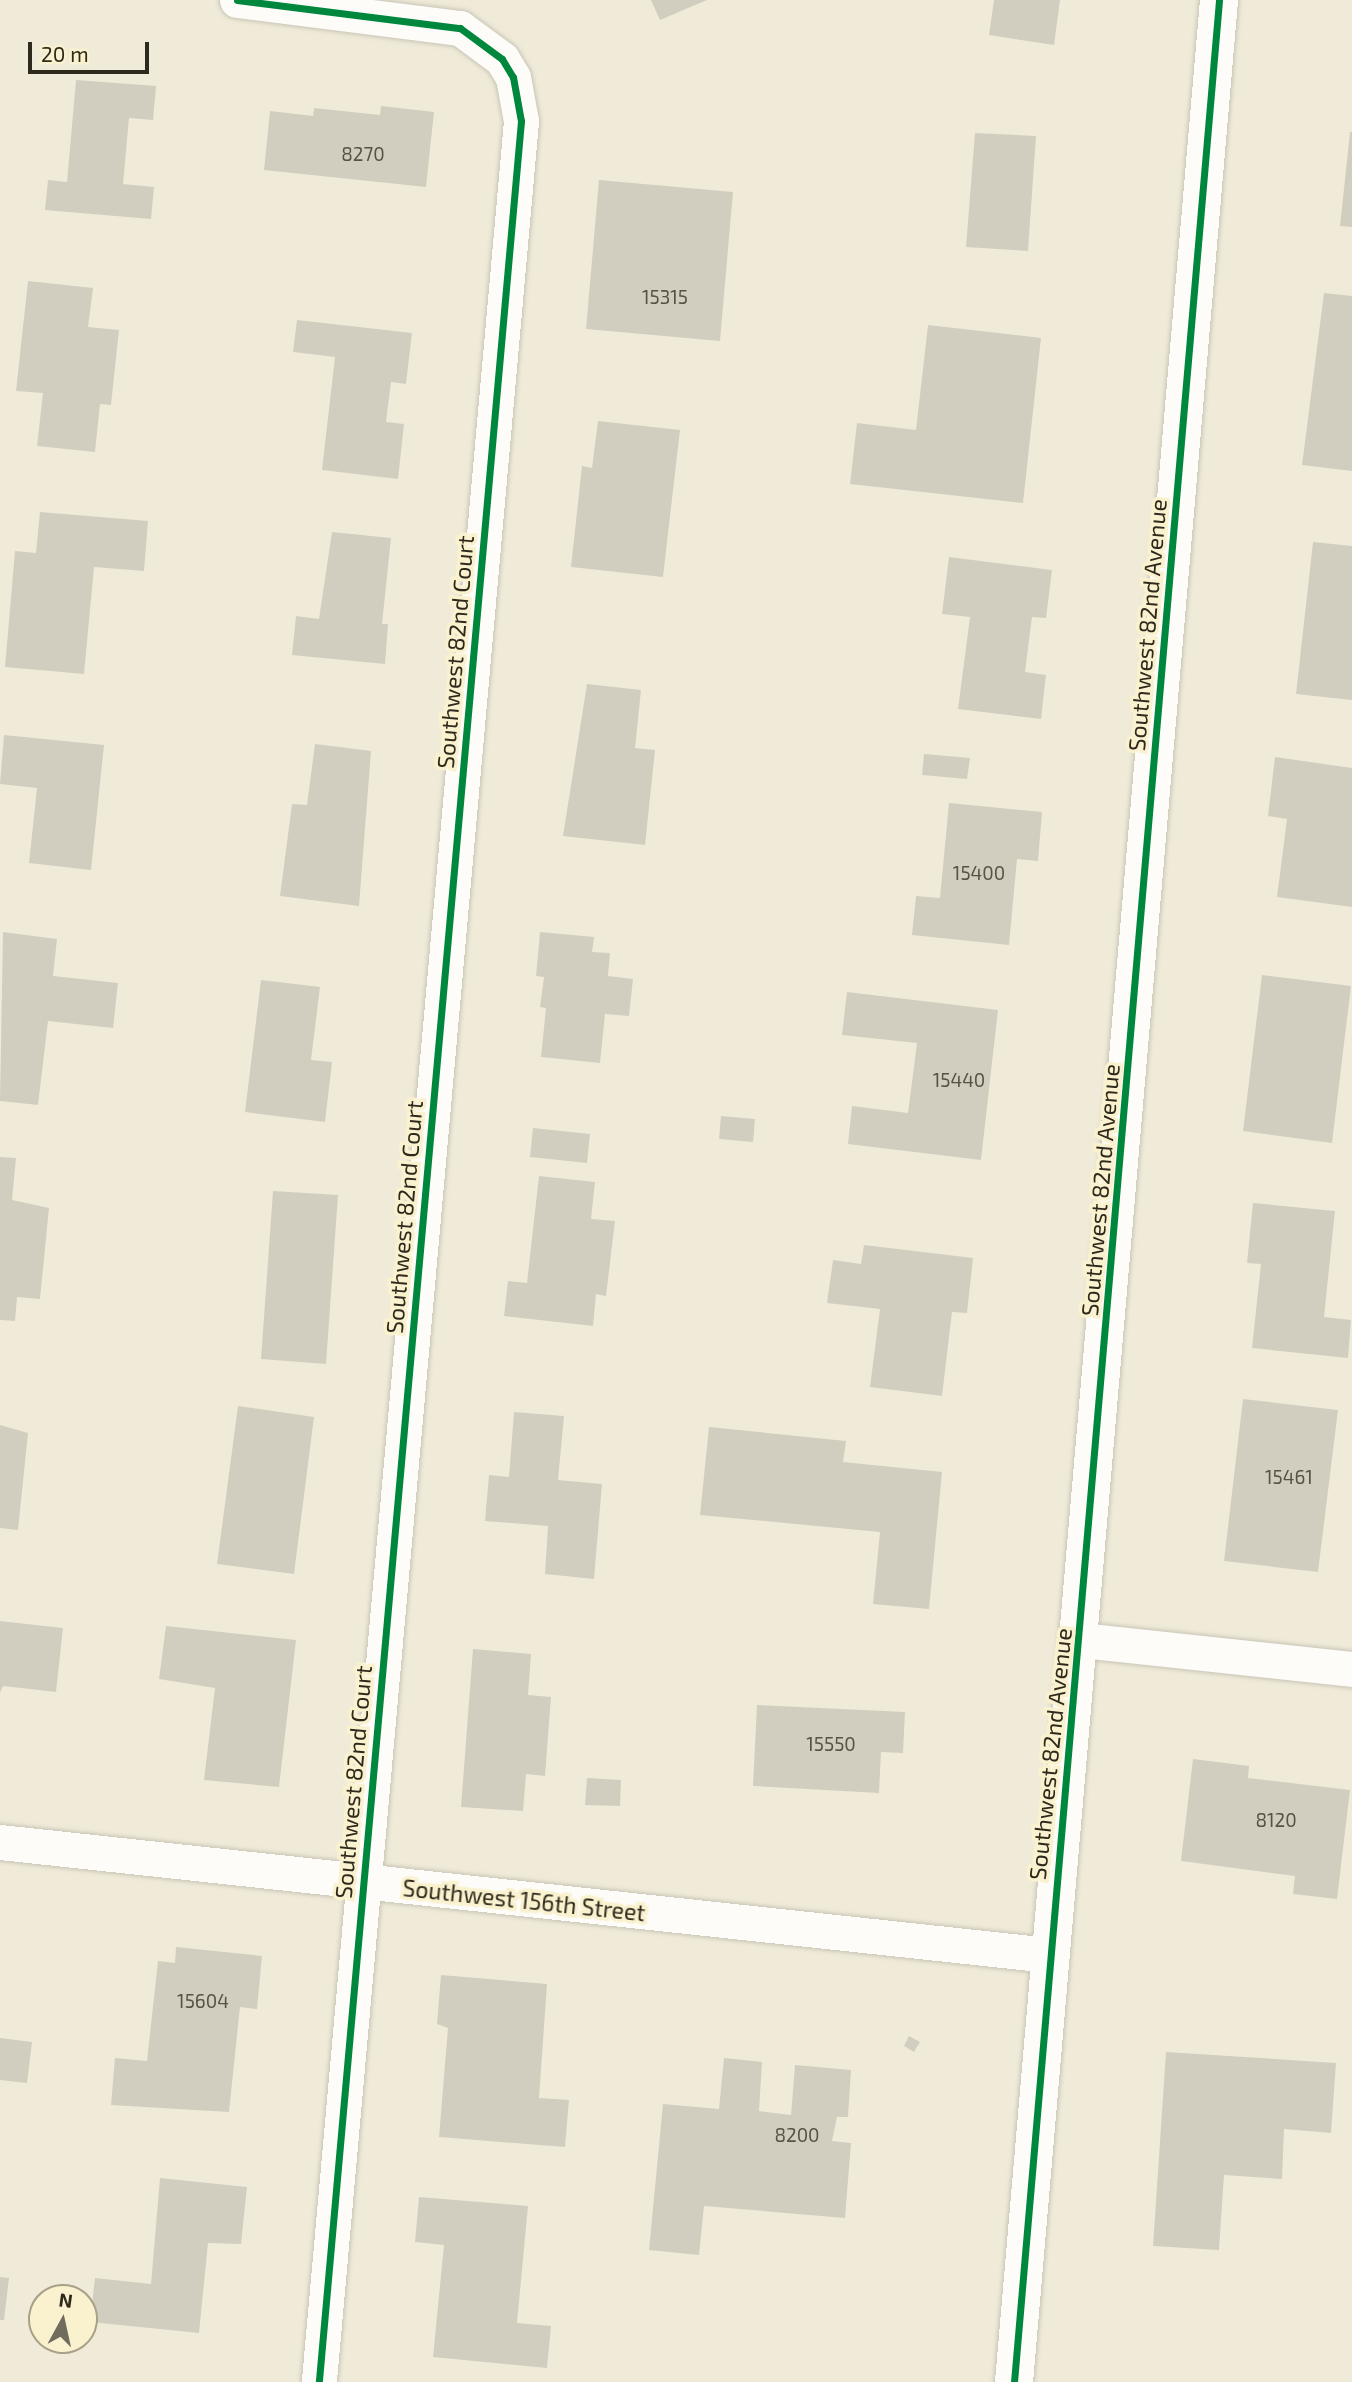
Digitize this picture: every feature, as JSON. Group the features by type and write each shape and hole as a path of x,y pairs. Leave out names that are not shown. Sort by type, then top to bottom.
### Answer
{"street":[{"name":"Southwest 82nd Court","path":"237,0 428,20 460,28 502,59 518,95 519,153 318,2382"},
{"name":"Southwest 82nd Avenue","path":"1014,2382 1048,1955 1081,1640 1219,0"},
{"path":"1081,1640 1352,1668"},
{"name":"Southwest 156th Street","path":"0,1842 1048,1955"}],"building":[{"path":"651,0 707,0 660,20"},
{"path":"994,0 1060,0 1054,45 989,35"},
{"path":"76,80 156,86 153,120 129,118 123,184 154,187 151,219 45,210 48,180 67,182"},
{"path":"381,106 434,112 426,187 264,170 270,111 313,116 314,108 380,115"},
{"path":"1352,132 1352,227 1340,226"},
{"path":"975,133 1036,136 1028,251 966,247"},
{"path":"599,180 733,192 720,341 586,329"},
{"path":"28,281 93,288 88,327 119,330 111,405 100,404 95,452 37,446 43,393 16,391"},
{"path":"1324,293 1352,296 1352,471 1302,465"},
{"path":"297,320 412,333 406,384 391,382 386,422 404,424 398,479 322,470 335,357 293,352"},
{"path":"928,325 1041,338 1023,503 850,484 857,423 916,430"},
{"path":"598,421 680,430 663,577 571,567 582,466 592,468"},
{"path":"40,512 148,521 144,571 94,567 84,674 5,667 15,551 36,553"},
{"path":"332,532 391,538 382,624 388,624 385,664 292,655 296,616 319,619"},
{"path":"1313,542 1352,546 1352,700 1296,694"},
{"path":"949,557 1052,570 1046,618 1032,617 1025,672 1046,675 1041,719 958,709 970,617 942,614"},
{"path":"587,684 641,690 635,748 655,750 645,845 563,836"},
{"path":"4,735 104,745 91,870 29,863 37,788 0,784"},
{"path":"315,744 371,751 359,906 280,896 292,804 307,805"},
{"path":"924,754 970,758 967,779 922,775"},
{"path":"1275,757 1352,768 1352,907 1277,897 1287,819 1268,816"},
{"path":"949,803 1042,812 1038,861 1017,859 1009,945 912,935 916,896 940,898"},
{"path":"3,932 57,939 53,976 118,983 113,1028 48,1021 38,1105 0,1101"},
{"path":"540,932 594,937 592,952 610,953 608,976 633,979 629,1016 605,1014 600,1063 541,1057 546,1008 540,1007 544,977 536,976"},
{"path":"1262,975 1351,986 1332,1143 1243,1131"},
{"path":"261,980 320,987 311,1060 332,1062 325,1122 245,1112"},
{"path":"847,992 998,1010 981,1160 848,1144 852,1106 908,1113 917,1043 842,1035"},
{"path":"721,1116 755,1119 753,1142 719,1139"},
{"path":"533,1128 590,1134 587,1163 530,1157"},
{"path":"0,1157 16,1158 12,1200 49,1208 40,1299 17,1297 15,1321 0,1320"},
{"path":"539,1176 595,1182 591,1219 615,1221 606,1296 596,1294 593,1326 504,1316 508,1281 527,1283"},
{"path":"273,1191 338,1195 326,1364 261,1359"},
{"path":"1253,1203 1335,1211 1324,1317 1351,1320 1348,1358 1252,1348 1261,1264 1247,1263"},
{"path":"864,1245 973,1258 967,1313 952,1312 942,1396 870,1387 880,1309 827,1303 833,1260 861,1264"},
{"path":"1243,1399 1338,1410 1318,1572 1224,1561"},
{"path":"238,1406 314,1417 294,1574 217,1564"},
{"path":"514,1412 564,1416 558,1480 602,1484 594,1579 545,1574 548,1526 485,1521 489,1475 509,1477"},
{"path":"0,1425 28,1433 18,1530 0,1528"},
{"path":"709,1427 846,1441 843,1462 942,1472 929,1609 873,1604 880,1532 700,1515"},
{"path":"0,1621 63,1628 56,1692 3,1686 0,1693"},
{"path":"166,1626 296,1640 279,1787 204,1780 215,1688 159,1679"},
{"path":"473,1649 531,1654 528,1695 551,1697 545,1776 526,1774 523,1811 461,1807"},
{"path":"757,1705 905,1712 903,1753 881,1752 879,1793 753,1786"},
{"path":"1193,1759 1249,1766 1248,1778 1350,1790 1337,1899 1293,1894 1295,1876 1181,1861"},
{"path":"587,1778 621,1780 620,1806 585,1805"},
{"path":"176,1947 262,1956 257,2009 240,2007 229,2112 111,2105 115,2058 147,2061 158,1961 175,1963"},
{"path":"441,1975 547,1984 539,2098 569,2100 565,2147 439,2137 448,2028 437,2024"},
{"path":"909,2036 920,2042 914,2052 904,2046"},
{"path":"0,2038 32,2042 27,2083 0,2080"},
{"path":"1166,2052 1336,2063 1331,2133 1284,2129 1282,2179 1224,2175 1219,2250 1153,2246"},
{"path":"724,2058 762,2062 759,2111 791,2115 795,2065 851,2070 848,2117 837,2117 832,2141 851,2143 845,2218 704,2206 699,2255 649,2250 663,2104 719,2109"},
{"path":"160,2178 247,2187 241,2244 208,2243 199,2333 98,2323 98,2284 94,2284 95,2278 151,2284"},
{"path":"419,2197 528,2206 517,2323 551,2326 547,2368 433,2357 444,2245 415,2242"},
{"path":"0,2277 9,2278 4,2320 0,2320"}],"cycle path":[{"path":"237,0 460,28 502,59 513,77 521,121 319,2382"},
{"path":"1014,2382 1219,0"}]}
